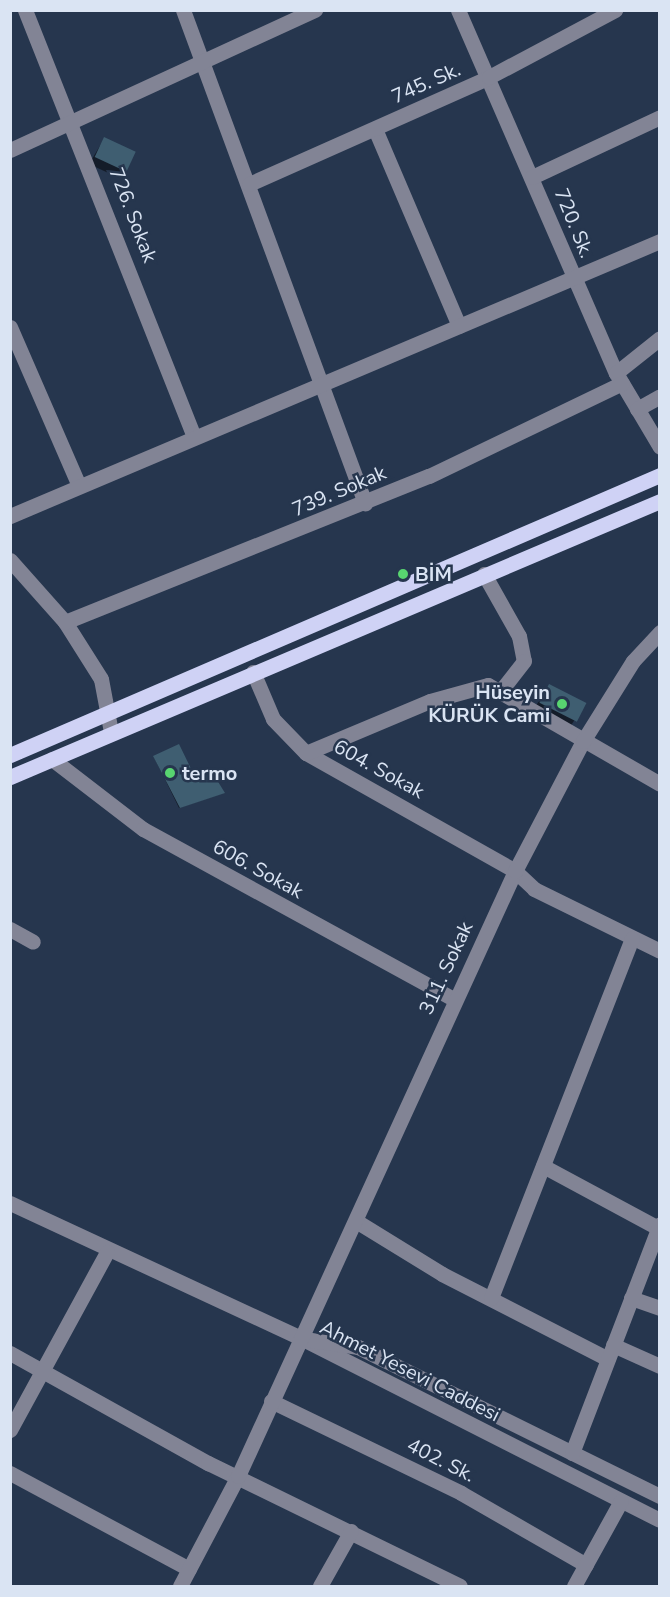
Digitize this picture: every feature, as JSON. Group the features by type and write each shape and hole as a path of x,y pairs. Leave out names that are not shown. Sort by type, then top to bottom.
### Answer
{"main road":[{"path":"10,754 660,475"},
{"path":"10,777 111,732 660,501"}],"street":[{"name":"726. Sokak","path":"25,10 74,122 194,437"},
{"path":"183,10 365,503"},
{"path":"10,150 315,10"},
{"name":"720. Sk.","path":"458,10 619,378 660,447"},
{"name":"745. Sk.","path":"249,184 489,77 615,10"},
{"path":"532,177 660,117"},
{"path":"375,129 459,326"},
{"path":"10,516 321,382 660,241"},
{"path":"10,327 79,486"},
{"name":"739. Sokak","path":"65,622 365,503 619,378 660,338"},
{"path":"638,410 660,396"},
{"path":"10,560 65,622 101,679 104,714 111,732"},
{"path":"484,574 519,636 524,661 502,689"},
{"name":"311. Sokak","path":"180,1587 238,1476 356,1221 454,999 515,871 583,741 633,661 660,632"},
{"name":"604. Sokak","path":"254,672 273,719 306,753 515,871 534,889 660,951"},
{"path":"199,673 200,695"},
{"path":"306,753 472,687 502,689 583,741 660,784"},
{"name":"606. Sokak","path":"52,759 143,829 454,999"},
{"path":"10,929 33,942"},
{"path":"491,1298 633,939"},
{"path":"543,1166 659,1226 572,1453"},
{"path":"10,1203 107,1252 301,1338"},
{"path":"356,1221 491,1298 610,1352 660,1366"},
{"path":"10,1430 107,1252"},
{"path":"631,1298 660,1308"},
{"name":"Ahmet Yesevi Caddesi","path":"301,1338 358,1347 660,1497"},
{"name":"Ahmet Yesevi Caddesi","path":"301,1338 660,1520"},
{"path":"10,1353 238,1476 459,1586"},
{"name":"402. Sk.","path":"271,1401 460,1493 586,1565"},
{"path":"10,1473 189,1569"},
{"path":"574,1587 621,1501"},
{"path":"320,1587 351,1531"}],"building":[{"path":"104,137 136,152 126,172 95,157"},
{"name":"Hüseyin KÜRÜK Cami","path":"549,684 586,703 577,722 539,703"},
{"path":"179,744 197,781 212,772 225,793 180,808 153,756"}],"place":[{"name":"BİM","path":"403,574"},
{"name":"Hüseyin KÜRÜK Cami","path":"562,704"},
{"name":"termo","path":"170,773"}]}
